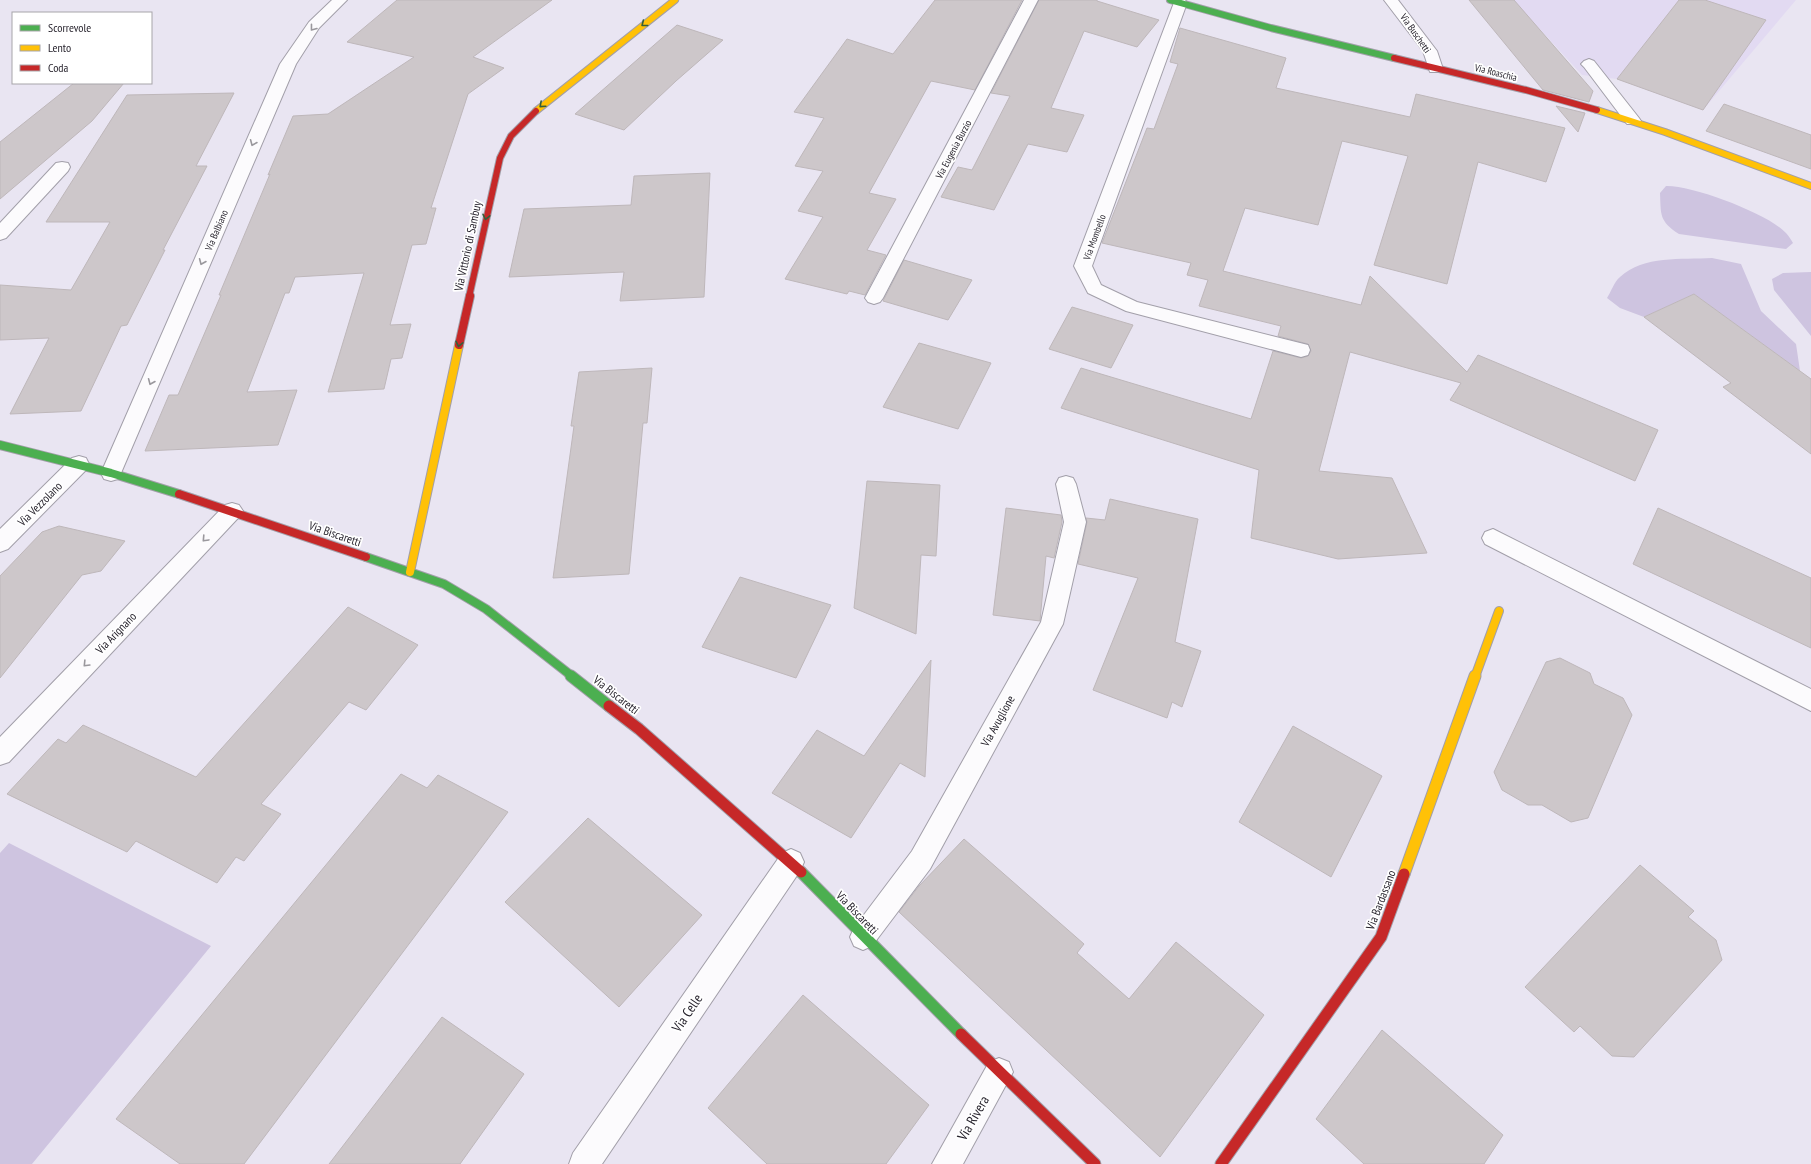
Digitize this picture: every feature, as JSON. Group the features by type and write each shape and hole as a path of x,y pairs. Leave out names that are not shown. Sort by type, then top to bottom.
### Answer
{"street":[{"name":"Via Balbiano","path":"111,473 288,64 314,25 340,0"},
{"name":"Via Vittorio di Sambuy","path":"410,572 416,538 500,158 511,136 543,104 675,0"},
{"name":"Via Eugenia Burzio","path":"874,298 1031,0"},
{"name":"Via Buschetti","path":"1392,0 1430,51 1435,69"},
{"name":"Via Roaschia","path":"1175,2 1275,30 1577,104 1633,122 1811,186"},
{"name":"Via Mombello","path":"1175,2 1083,266 1094,290 1132,307 1301,350"},
{"path":"1589,64 1633,122"},
{"path":"0,234 62,167"},
{"name":"Via Biscaretti","path":"0,445 111,473 232,511 444,584 486,609 639,729 790,862 999,1072 1095,1164"},
{"name":"Via Vezzolano","path":"0,544 79,464"},
{"name":"Via Avuglione","path":"863,937 921,860 1052,624 1075,522 1066,484"},
{"name":"Via Arignano","path":"0,754 232,511"},
{"path":"1493,538 1811,701"},
{"name":"Via Bardassano","path":"1221,1164 1381,937 1499,611"},
{"name":"Via Celle","path":"584,1164 790,862"},
{"name":"Via Rivera","path":"947,1164 999,1072"}],"shaded area":[{"path":"1513,0 1796,0 1703,110 1617,79 1582,75"},
{"path":"1666,186 1693,190 1711,195 1747,210 1777,225 1787,234 1793,243 1786,249 1679,234 1664,221 1662,217 1660,193"},
{"path":"1712,258 1741,264 1761,311 1796,344 1800,371 1694,294 1644,317 1620,308 1607,298 1614,284 1620,277 1640,265 1663,260"},
{"path":"1811,272 1811,336 1774,290 1772,279 1783,273"},
{"path":"9,843 211,946 32,1164 0,1164 0,853"}],"building":[{"path":"397,0 552,0 473,57 504,68 468,94 431,208 436,208 426,244 412,245 390,325 411,324 402,358 391,359 384,389 328,392 364,273 295,277 289,293 285,293 247,392 297,390 278,445 145,451 169,395 178,395 221,295 219,295 293,116 328,114 414,57 347,42"},
{"path":"935,0 1022,0 975,90 931,81 869,193 896,199 867,250 886,255 865,295 849,291 847,294 785,279 823,217 798,211 823,171 795,166 824,118 794,112 847,39 893,54"},
{"path":"1039,0 1097,0 1159,20 1137,47 1084,31 1051,108 1084,115 1067,152 1028,144 994,210 941,197 958,167 972,170 1010,96 991,93"},
{"path":"1469,0 1514,0 1593,91 1589,102 1543,90"},
{"path":"1679,0 1705,0 1766,20 1703,110 1617,79"},
{"path":"677,25 723,40 676,81 624,130 575,114"},
{"path":"1180,28 1286,58 1276,88 1410,117 1416,94 1565,128 1546,182 1478,162 1447,284 1374,265 1408,156 1342,141 1318,225 1245,208 1223,271 1361,305 1370,276 1467,372 1478,355 1658,430 1635,481 1450,400 1461,383 1350,352 1319,471 1392,478 1427,553 1338,559 1251,538 1259,470 1061,408 1081,368 1251,419 1273,351 1301,358 1308,356 1311,351 1308,344 1278,336 1281,326 1199,306 1208,280 1187,275 1191,263 1102,243 1147,128 1154,129 1178,64 1170,62"},
{"path":"73,84 123,84 92,121 0,199 0,142"},
{"path":"234,93 196,166 207,166 163,250 165,250 127,325 121,326 81,411 10,414 49,338 0,340 0,285 71,290 110,222 46,222 127,95"},
{"path":"1724,104 1811,135 1811,169 1706,131"},
{"path":"1556,106 1585,113 1578,132"},
{"path":"710,173 704,297 620,301 624,272 509,277 524,209 631,205 634,176"},
{"path":"904,260 972,280 948,320 883,301"},
{"path":"1694,294 1811,379 1811,454 1723,387 1731,383 1644,317"},
{"path":"1072,307 1133,325 1111,368 1049,349"},
{"path":"919,343 991,363 958,429 883,407"},
{"path":"652,368 647,423 643,423 629,574 553,578 574,426 571,426 579,372"},
{"path":"867,481 940,485 936,556 921,555 916,634 854,608"},
{"path":"1110,499 1198,519 1175,642 1201,651 1182,707 1172,702 1167,718 1093,690 1138,578 1078,564 1087,522 1086,518 1105,520"},
{"path":"1006,508 1061,515 1062,522 1054,558 1046,556 1040,621 993,615"},
{"path":"1658,508 1811,578 1811,648 1633,564"},
{"path":"59,526 125,541 101,571 82,575 0,678 0,576 42,532"},
{"path":"740,577 831,605 796,678 702,647"},
{"path":"348,607 418,645 366,710 349,702 261,804 281,814 244,861 236,857 217,883 136,841 127,852 7,794 58,739 66,743 83,725 196,777"},
{"path":"1560,658 1590,673 1594,684 1623,698 1632,715 1588,818 1571,822 1542,805 1528,805 1502,790 1494,772 1546,662"},
{"path":"931,660 925,777 900,763 851,838 772,793 817,730 864,756"},
{"path":"1293,726 1382,776 1331,877 1239,822"},
{"path":"401,774 427,788 438,775 508,812 244,1164 180,1164 116,1119"},
{"path":"588,818 702,915 619,1007 505,902"},
{"path":"964,839 1084,944 1077,953 1129,999 1176,942 1264,1015 1160,1157 899,912 919,886"},
{"path":"1640,865 1694,911 1688,917 1716,940 1722,960 1634,1057 1612,1056 1580,1026 1574,1032 1525,987"},
{"path":"803,995 929,1105 886,1164 767,1164 708,1108"},
{"path":"442,1017 524,1074 460,1164 329,1164"},
{"path":"1382,1030 1503,1135 1484,1164 1364,1164 1316,1119"}],"traffic: fast":[{"path":"1170,0 1271,28 1394,58"},
{"path":"0,445 111,473 179,494"},
{"path":"366,557 444,584 486,609 609,706"},
{"path":"801,872 901,975 961,1034"}],"traffic: slow":[{"path":"536,111 675,0"},
{"path":"1597,110 1665,132 1811,186"},
{"path":"410,572 459,345"},
{"path":"1404,874 1499,611"}],"traffic: jam":[{"path":"1394,58 1526,90 1597,110"},
{"path":"459,345 500,158 511,136 536,111"},
{"path":"179,494 366,557"},
{"path":"609,706 639,729 801,872"},
{"path":"1221,1164 1381,937 1404,874"},
{"path":"961,1034 1095,1164"}]}
